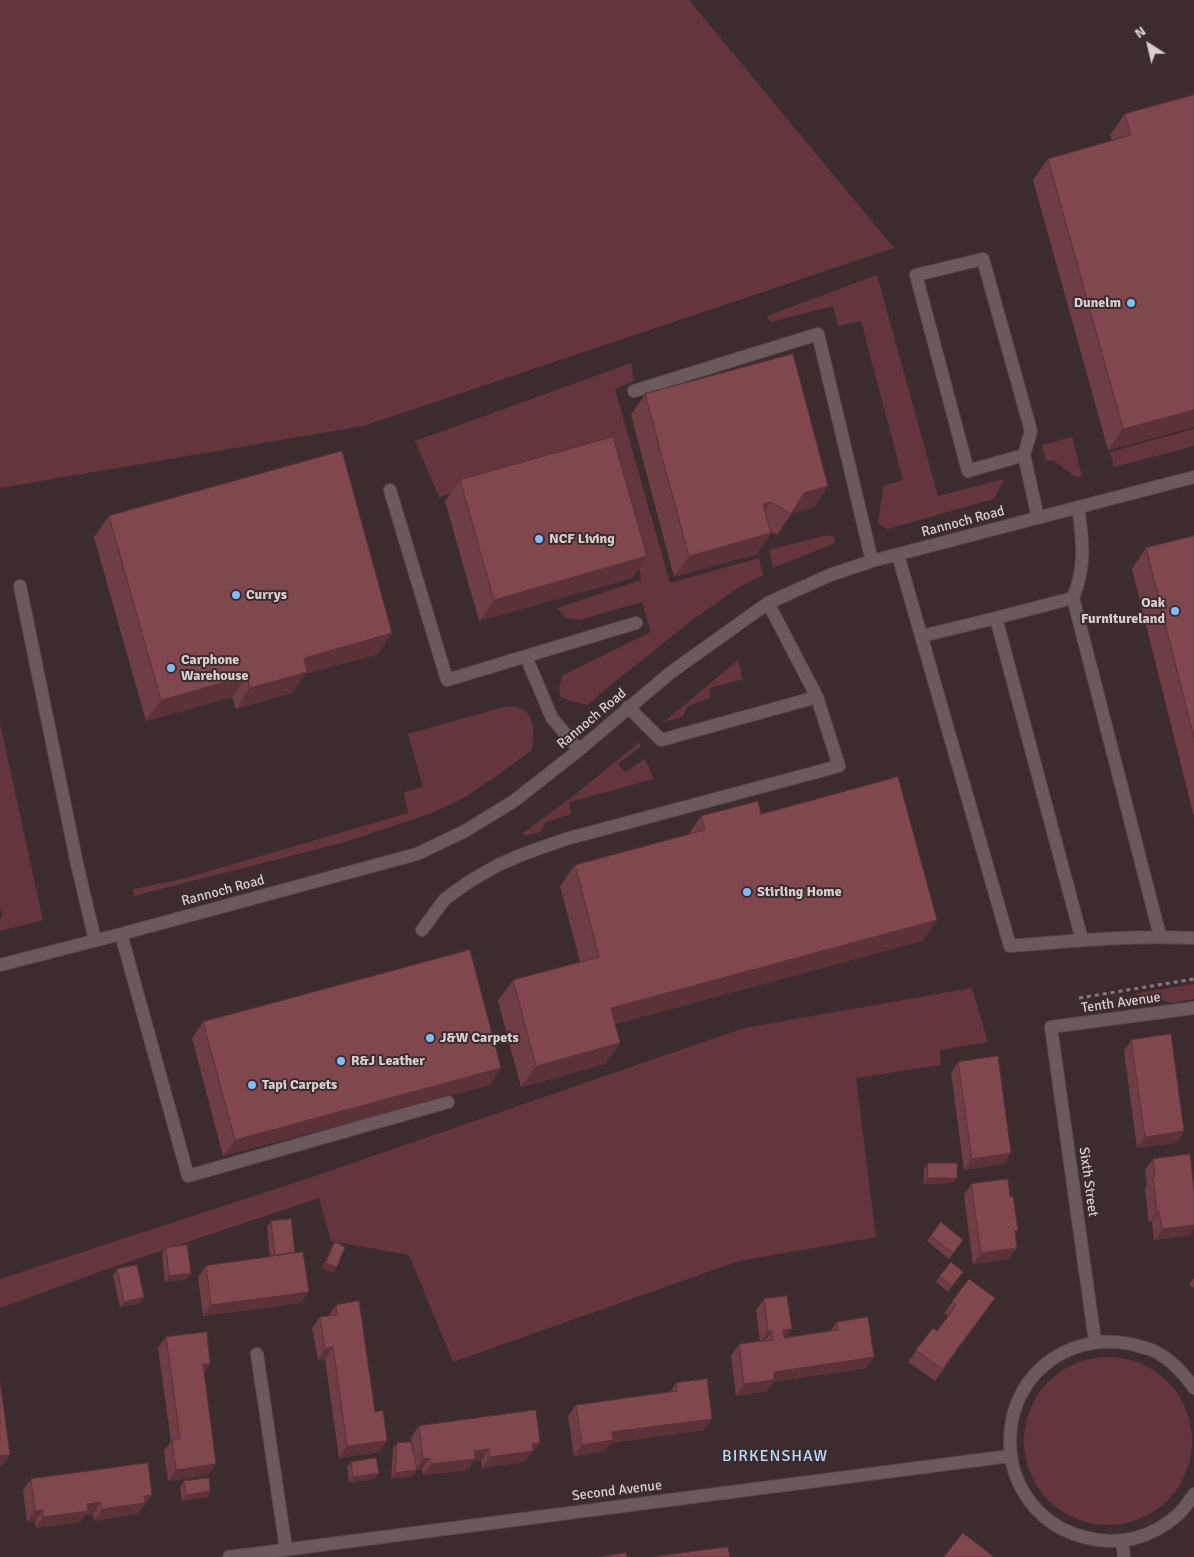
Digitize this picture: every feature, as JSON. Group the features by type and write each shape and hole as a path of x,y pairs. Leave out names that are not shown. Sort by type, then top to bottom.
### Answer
{"street":[{"path":"1024,455 968,471 916,275 983,259 1031,431 1024,455 1038,518"},
{"path":"634,391 818,334 872,562"},
{"name":"Rannoch Road","path":"0,965 417,854 465,831 514,801 579,750 670,673 768,603 830,575 872,562 1194,477"},
{"path":"390,490 447,680 636,623"},
{"path":"1078,508 1083,559 1079,583 1073,598 1160,936"},
{"path":"898,555 1010,946 1160,936 1194,938"},
{"path":"20,586 77,864 95,940"},
{"path":"922,636 1073,598"},
{"path":"422,930 444,899 470,881 526,852 566,839 839,766 817,697 768,603"},
{"path":"996,618 1082,940"},
{"path":"526,657 552,718 579,750"},
{"path":"628,707 661,740 817,697"},
{"path":"121,934 188,1176 448,1102"},
{"name":"Tenth Avenue","path":"1051,1027 1194,1008"},
{"name":"Sixth Street","path":"1051,1027 1095,1341"},
{"path":"1194,1388 1182,1370 1156,1352 1126,1342 1095,1341 1065,1351 1039,1369 1020,1395 1010,1425 1010,1456 1019,1486 1037,1511 1062,1530 1091,1540 1122,1541 1148,1534 1171,1520 1190,1502 1194,1494"},
{"path":"257,1354 286,1549"},
{"name":"Second Avenue","path":"229,1557 1010,1456"},
{"path":"1122,1541 1124,1557"}],"shaded area":[{"path":"0,0 689,0 894,248 363,426 0,488"},
{"path":"877,275 938,496 1004,479 994,499 888,529 878,524 883,486 903,480 861,321 838,326 833,306 771,322 767,316"},
{"path":"631,363 634,381 615,389 670,583 759,558 763,575 739,587 691,621 588,705 572,702 560,696 559,688 563,675 651,632 642,602 579,620 566,618 557,608 641,580 602,449 439,497 415,441"},
{"path":"1194,429 1194,446 1114,467 1110,452"},
{"path":"1072,437 1082,476 1076,477 1053,460 1046,461 1042,445"},
{"path":"827,535 834,537 835,543 773,568 769,550"},
{"path":"738,660 743,679 710,688 710,698 688,706 682,717 664,722"},
{"path":"504,707 517,707 528,714 533,731 532,750 462,799 432,813 345,842 134,896 133,889 182,879 408,813 404,792 423,787 408,734"},
{"path":"0,723 43,920 0,931 0,919 2,918 0,907"},
{"path":"640,742 640,747 618,764 625,772 645,759 654,779 569,802 571,814 546,822 540,832 524,836 523,833 568,800"},
{"path":"1194,984 1194,999 1174,1003 1133,994"},
{"path":"972,988 988,1042 940,1050 941,1065 856,1078 876,1237 739,1261 453,1362 409,1255 331,1241 319,1198 116,1266 0,1308 0,1279 315,1176 744,1028"},
{"path":"1100,1357 1116,1357 1148,1367 1173,1388 1186,1409 1192,1441 1186,1473 1178,1488 1161,1506 1140,1519 1116,1525 1100,1525 1076,1519 1061,1511 1038,1488 1030,1473 1024,1449 1024,1433 1030,1409 1038,1394 1061,1371 1076,1363"}],"building":[{"name":"Dunelm","path":"1194,95 1194,410 1123,429 1048,159 1131,135 1125,114"},
{"path":"793,354 828,486 804,493 791,514 771,502 763,504 771,533 689,556 645,394"},
{"name":"NCF Living","path":"613,437 647,556 494,600 460,480"},
{"name":"Currys","path":"342,451 392,633 304,658 307,672 250,688 247,676 161,700 109,516"},
{"path":"1194,536 1194,738 1146,548"},
{"path":"898,777 937,920 611,1008 620,1043 536,1066 513,980 599,957 575,865 705,830 701,816 758,801 761,814"},
{"path":"470,950 501,1068 235,1140 203,1022"},
{"path":"1171,1034 1184,1131 1145,1137 1131,1040"},
{"path":"998,1056 1011,1153 972,1159 958,1062"},
{"path":"1190,1154 1194,1190 1194,1225 1162,1229 1159,1211 1157,1212 1153,1159"},
{"path":"928,1163 957,1163 957,1178 928,1178"},
{"path":"1008,1179 1010,1197 1013,1196 1018,1231 1015,1231 1017,1248 981,1253 971,1184"},
{"path":"291,1219 295,1252 275,1255 271,1221"},
{"path":"941,1222 963,1240 953,1253 931,1236"},
{"path":"335,1242 345,1247 337,1267 326,1263"},
{"path":"187,1245 191,1273 169,1276 166,1248"},
{"path":"303,1252 309,1292 211,1305 206,1266"},
{"path":"951,1262 963,1272 952,1286 940,1276"},
{"path":"137,1265 144,1297 124,1302 117,1269"},
{"path":"969,1279 995,1298 942,1369 916,1350 933,1328 937,1331 947,1318 956,1305 952,1302"},
{"path":"787,1296 792,1329 783,1330 784,1338 838,1330 837,1322 868,1317 874,1357 774,1372 774,1380 744,1384 739,1344 773,1340 772,1331 768,1332 764,1299"},
{"path":"359,1301 375,1412 383,1410 387,1441 347,1446 333,1347 325,1349 320,1317 337,1315 336,1305"},
{"path":"207,1332 210,1364 203,1364 216,1464 176,1470 172,1440 180,1438 166,1337"},
{"path":"707,1379 712,1419 612,1432 613,1440 582,1445 576,1405 677,1391 676,1383"},
{"path":"0,1381 10,1455 0,1456"},
{"path":"536,1410 540,1443 532,1444 533,1451 490,1457 489,1449 474,1451 475,1459 431,1464 430,1458 423,1459 419,1426"},
{"path":"411,1442 417,1470 395,1473 397,1443"},
{"path":"376,1458 379,1473 353,1477 351,1462"},
{"path":"148,1463 152,1495 144,1496 145,1503 102,1509 101,1502 87,1504 88,1511 43,1517 43,1510 35,1511 31,1479"},
{"path":"209,1478 210,1491 186,1495 184,1481"},
{"path":"963,1533 994,1557 944,1557"},
{"path":"728,1547 730,1557 652,1557"},
{"path":"626,1553 627,1557 598,1557"}],"place":[{"name":"Dunelm","path":"1131,303"},
{"name":"NCF Living","path":"539,539"},
{"name":"Currys","path":"236,595"},
{"name":"Oak Furnitureland","path":"1175,611"},
{"name":"Carphone Warehouse","path":"171,668"},
{"name":"Stirling Home","path":"747,892"},
{"name":"J&W Carpets","path":"430,1038"},
{"name":"R&J Leather","path":"341,1061"},
{"name":"Tapi Carpets","path":"252,1085"}],"district":[{"name":"BIRKENSHAW","path":"775,1457"}]}
